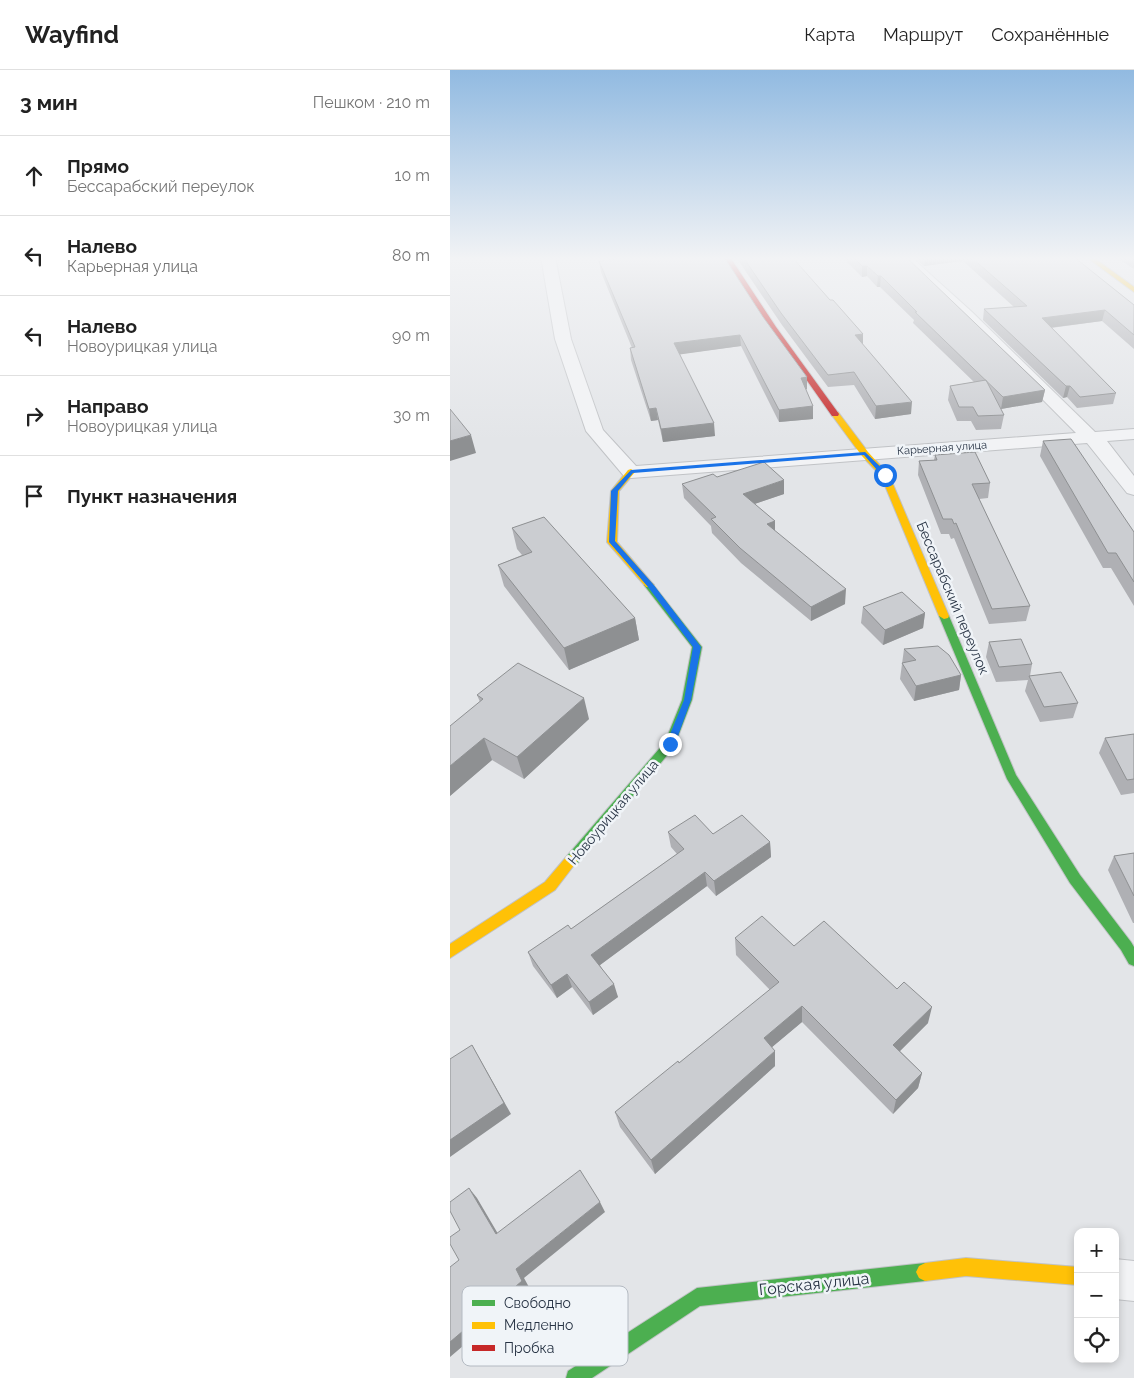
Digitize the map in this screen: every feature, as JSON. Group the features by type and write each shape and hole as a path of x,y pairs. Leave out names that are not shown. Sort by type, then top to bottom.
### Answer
{"street":[{"path":"559,318 563,339 595,431 631,472"},
{"name":"Бессарабский переулок","path":"767,318 865,454 885,475 1010,776 1076,879 1126,946 1134,960"},
{"path":"970,318 1103,448 1134,489"},
{"name":"Карьерная улица","path":"631,472 1134,434"},
{"name":"Новоурицкая улица","path":"450,952 550,886 670,744 688,700 697,647 650,586 612,542 614,491 631,472"},
{"name":"Горская улица","path":"628,1343 697,1297 966,1267 1074,1276"},
{"path":"1119,1279 1134,1280"},
{"name":"Горская улица","path":"575,1378 593,1366"}],"building":[{"path":"623,318 764,318 807,377 801,378 813,406 779,410 740,335 674,343 714,423 661,429 656,408 649,409 630,348 635,347"},
{"path":"785,318 849,318 863,334 855,335 912,402 876,406 854,372 828,375"},
{"path":"921,318 970,318 1045,390 1003,397"},
{"path":"994,318 1042,318 1116,393 1080,397 1070,386 1066,386"},
{"path":"1114,318 1134,318 1134,335"},
{"path":"986,380 1004,415 978,416 973,407 959,407 950,386"},
{"path":"450,409 471,435 450,441"},
{"path":"1071,439 1134,532 1134,582 1116,553 1108,553 1043,441"},
{"path":"975,452 990,483 972,484 1030,606 992,609 956,523 954,524 952,519 943,519 919,461 937,460 935,455"},
{"path":"764,462 784,480 743,494 775,521 767,524 846,589 811,607 740,548 711,519 716,517 682,484 713,474 717,477"},
{"path":"544,517 635,618 564,648 498,565 532,552 512,528"},
{"path":"902,592 925,613 885,630 863,607"},
{"path":"1021,639 1032,664 999,667 989,642"},
{"path":"938,646 949,655 961,675 916,686 902,663 916,660 904,649"},
{"path":"518,663 584,698 517,757 484,738 450,766 450,726 483,699 477,695"},
{"path":"1061,672 1078,703 1044,707 1029,676"},
{"path":"1134,734 1134,779 1127,780 1105,738"},
{"path":"695,815 713,834 742,815 770,842 714,881 705,872 591,955 614,984 589,1002 567,974 551,985 528,952 568,925 571,929 684,849 668,832"},
{"path":"1134,853 1134,896 1114,856"},
{"path":"762,916 794,946 824,921 897,989 904,982 932,1007 893,1045 922,1073 896,1100 802,1006 764,1038 775,1051 651,1160 615,1112 779,982 735,938"},
{"path":"472,1045 504,1103 450,1140 450,1059"},
{"path":"580,1170 600,1202 516,1269 522,1281 516,1286 462,1286 462,1332 450,1342 450,1267 459,1260 450,1244 450,1237 460,1230 450,1211 450,1202 469,1188 496,1234"}],"traffic: fast":[{"path":"572,860 670,744 687,700 697,647 649,585"},
{"path":"944,616 1011,776 1075,879 1126,946 1134,960"},
{"path":"628,1343 697,1297 925,1272"},
{"path":"575,1378 593,1366"}],"traffic: slow":[{"path":"835,414 865,454 885,475 944,616"},
{"path":"631,472 615,491 612,542 649,585"},
{"path":"450,952 550,886 572,860"},
{"path":"925,1272 966,1267 1074,1276"}],"traffic: jam":[{"path":"767,318 835,414"}],"route":[{"path":"670,744 688,700 697,647 650,586 612,542 614,491 631,472 865,454 885,475"}]}
